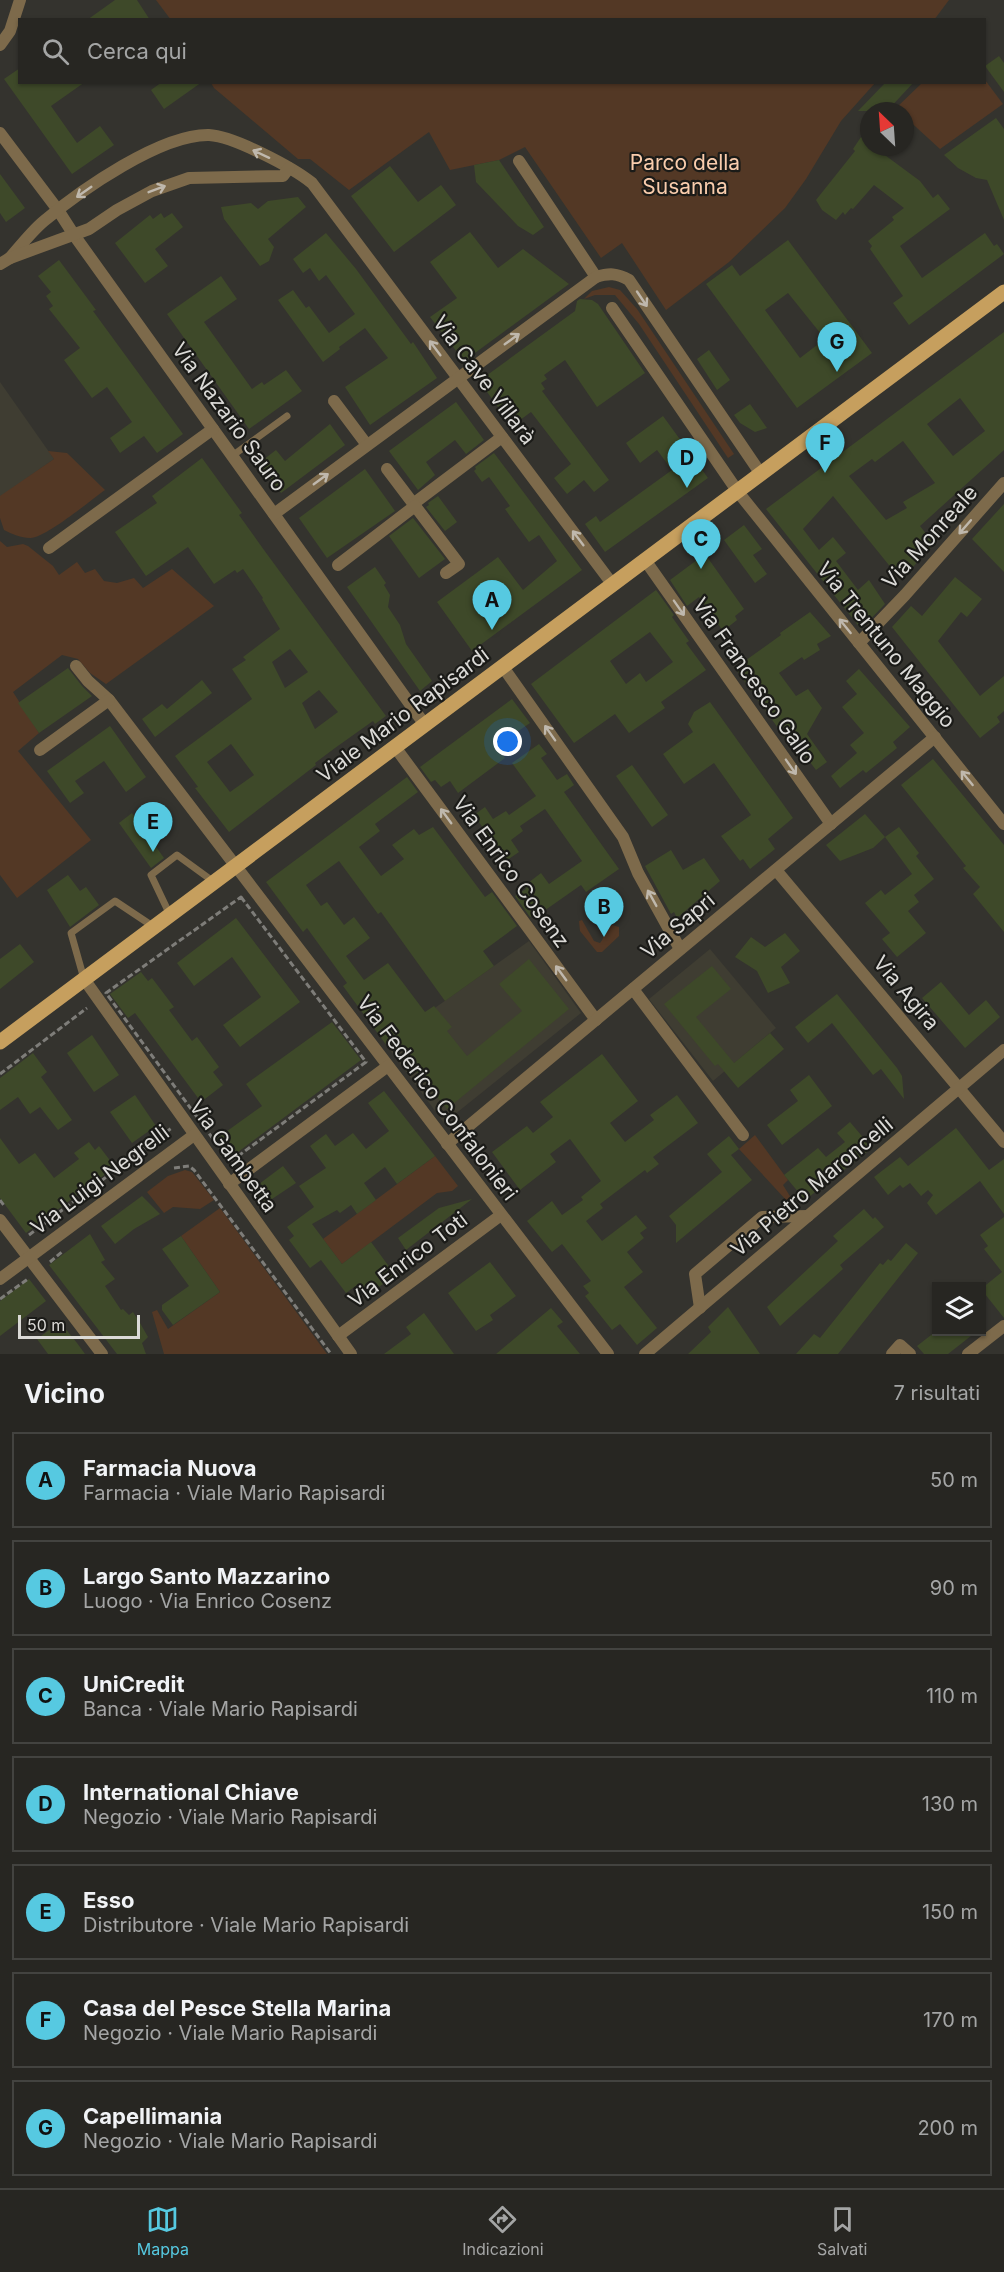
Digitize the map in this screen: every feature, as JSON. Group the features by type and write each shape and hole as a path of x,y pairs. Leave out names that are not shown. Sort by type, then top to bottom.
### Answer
{"main road":[{"name":"Viale Mario Rapisardi","path":"0,1042 1004,292"}],"street":[{"path":"0,45 10,31 20,0"},
{"name":"Via Nazario Sauro","path":"0,134 58,210 425,724"},
{"name":"Via Cave Villarà","path":"5,261 43,222 99,181 179,138 212,135 227,139 289,168 312,183 613,585"},
{"path":"519,161 596,277"},
{"path":"5,261 89,229 152,190 189,178 283,176 289,168"},
{"path":"274,514 596,277 610,273 621,275 629,280 761,474"},
{"name":"Via Trentuno Maggio","path":"612,308 738,492 1004,824"},
{"path":"334,401 367,445"},
{"path":"49,548 213,429"},
{"path":"338,565 502,437"},
{"path":"387,469 459,564 446,573"},
{"name":"Via Monreale","path":"859,643 905,595 1004,483"},
{"name":"Via Francesco Gallo","path":"645,560 831,824"},
{"name":"Via Federico Confalonieri","path":"76,666 88,681 109,700 608,1354"},
{"path":"503,667 623,837 638,873 680,949"},
{"path":"40,750 109,700"},
{"name":"Via Sapri","path":"447,1144 935,737"},
{"name":"Via Enrico Cosenz","path":"395,747 596,1020"},
{"name":"Via Agira","path":"776,870 1004,1142"},
{"name":"Via Gambetta","path":"84,979 351,1354"},
{"path":"633,990 743,1135"},
{"name":"Via Pietro Maroncelli","path":"645,1354 1004,1050"},
{"path":"229,1184 388,1066"},
{"name":"Via Luigi Negrelli","path":"0,1278 194,1135"},
{"path":"3,1215 28,1257 102,1354"},
{"name":"Via Enrico Toti","path":"338,1336 501,1215"},
{"path":"700,1308 695,1274 762,1217 808,1216"},
{"path":"968,1354 1004,1326"},
{"path":"892,1354 900,1345 910,1354"}],"lane":[{"path":"232,456 288,416"},
{"path":"170,915 151,875 177,855 214,882"},
{"path":"84,979 71,933 115,901 154,927"}],"path":[{"path":"241,897 366,1062 230,1162 106,993 241,897"},
{"path":"0,1074 91,1005"},
{"path":"26,1235 27,1237 174,1127"},
{"path":"165,1173 182,1166 189,1166 194,1170 331,1354"},
{"path":"0,1200 3,1215"},
{"path":"47,1264 68,1248"}],"shaded area":[{"path":"0,382 54,459 0,497"},
{"path":"529,941 581,1013 444,1123 387,1046 432,1010"},
{"path":"710,949 776,1028 713,1081 649,999"}],"green space":[{"path":"156,0 949,0 936,18 170,18"},
{"path":"986,81 1003,104 940,149 914,125 914,102 902,102 921,84 986,84"},
{"name":"Parco della Susanna","path":"212,84 874,84 841,121 806,179 785,208 729,262 666,310 622,243 601,258 525,147 499,160 450,170 429,132 349,190 310,159 298,159"},
{"path":"609,287 620,290 637,309 734,454 728,458 639,324 615,295 595,295 584,299 592,291"},
{"path":"48,451 67,453 105,490 37,537 23,537 4,530 0,518 0,496 54,459"},
{"path":"0,541 7,547 23,544 28,546 53,566 59,575 77,562 85,573 95,569 104,581 117,583 134,578 143,588 172,569 214,606 106,684 90,673 78,659 62,655 13,692 39,733 18,751 91,840 17,898 0,875"},
{"path":"582,920 594,941 600,943 609,924 619,927 619,936 602,952 597,952 580,931 579,921"},
{"path":"755,1135 788,1180 783,1185 793,1201 787,1201 739,1149"},
{"path":"435,1156 458,1186 452,1191 437,1193 342,1264 323,1239"},
{"path":"185,1170 192,1172 214,1200 200,1209 173,1207 164,1213 147,1192 168,1176"},
{"path":"220,1208 327,1354 164,1354 152,1312 157,1310 168,1329 220,1292 181,1236"}],"building":[{"path":"115,0 137,0 149,18 90,18"},
{"path":"999,56 1004,63 1004,92 986,67"},
{"path":"18,69 18,84 82,84 51,106 77,143 100,126 114,145 72,174 4,79"},
{"path":"159,84 199,84 164,109 151,90"},
{"path":"884,84 912,84 895,102 867,102"},
{"path":"996,118 1004,129 1004,220 987,180 976,178 958,168 944,155"},
{"path":"860,138 860,156 886,156 920,181 933,198 938,194 950,209 900,246 922,278 985,233 994,246 997,244 1004,254 909,325 893,303 903,296 870,249 872,246 868,241 894,220 892,217 904,208 874,185 853,209 851,208 845,215 843,212 836,220 822,210 816,200 855,151 853,149"},
{"path":"499,160 544,227 533,235 518,226 476,182 474,165"},
{"path":"390,166 418,202 441,185 456,205 394,252 351,196"},
{"path":"0,174 25,208 6,222 0,213"},
{"path":"298,197 306,207 268,239 274,247 269,261 260,266 224,219 221,207 251,203 258,209 268,201"},
{"path":"161,213 164,218 172,213 183,227 155,249 168,266 145,283 115,243 150,215 153,219"},
{"path":"470,232 498,268 523,249 569,284 464,361 430,317 457,298 430,262"},
{"path":"326,233 356,269 411,344 413,342 437,378 370,425 345,387 388,358 365,328 323,362 278,300 293,290 306,308 309,306 329,333 355,314 326,275 319,281 310,268 303,273 293,259"},
{"path":"788,240 872,353 797,408 706,284 732,265 740,276","holes":["788,293 825,339 800,358 765,310"]},
{"path":"59,260 96,310 93,311 183,434 157,453 144,436 120,453 110,438 132,422 107,387 92,398 64,360 80,348 49,309 53,306 46,296 51,292 38,276"},
{"path":"221,276 237,299 204,322 252,389 262,382 264,385 286,370 302,391 249,429 167,314"},
{"path":"592,300 598,304 645,373 597,407 565,360 544,375 547,379 541,383 545,389 542,391 609,480 594,492 584,480 567,494 554,478 571,464 531,412 512,426 479,381 575,311 577,301"},
{"path":"1004,332 1004,450 920,526 934,544 901,580 833,496 803,529 819,550 833,537 846,553 836,561 858,590 869,580 885,604 861,629 766,509","holes":["960,398 985,431 953,456 927,424","903,441 935,483 903,502 907,508 886,520 849,476 872,459 875,462"]},
{"path":"709,350 730,380 717,390 697,359"},
{"path":"456,402 484,440 466,454 455,440 426,462 435,475 418,490 389,451"},
{"path":"750,404 767,428 755,432 740,423 734,415"},
{"path":"663,416 708,478 605,552 585,524 596,516 600,522 672,470 657,450 640,463 626,443"},
{"path":"330,424 345,445 281,493 259,463 276,450 285,461"},
{"path":"494,453 582,570 472,651 437,602 498,557 523,590 557,561 539,535 529,542 505,509 510,506 489,477 482,482 474,471 475,467"},
{"path":"202,458 242,513 239,515 386,716 375,724 373,721 335,748 229,832 195,788 198,787 175,756 252,699 232,669 246,660 243,657 280,629 263,598 243,569 237,573 235,570 214,584 188,547 146,576 115,532 157,503 152,496","holes":["290,649 308,672 285,688 272,662","319,690 338,712 315,729 302,703","231,744 254,775 230,792 207,762"]},
{"path":"365,469 395,511 327,558 299,518"},
{"path":"438,496 457,522 445,531 426,507"},
{"path":"1004,504 1004,572 972,539"},
{"path":"413,518 445,559 419,578 389,536"},
{"path":"744,525 762,549 753,555 767,574 755,583 724,540"},
{"path":"705,554 744,609 735,616 737,620 723,631 699,597 687,606 670,580"},
{"path":"375,567 386,583 384,585 390,595 388,607 400,625 406,644 432,681 420,691 347,587"},
{"path":"955,577 982,599 967,617 961,612 938,641 980,696 1004,676 1004,711 997,717 1000,722 980,738 892,627 911,606 922,616"},
{"path":"656,590 689,641 686,643 706,670 661,702 665,708 629,733 615,714 574,743 531,684","holes":["650,632 673,662 646,682 640,673 626,684 610,661"]},
{"path":"810,612 831,636 817,644 820,650 804,660 802,657 779,673 796,696 808,689 822,708 807,734 827,762 816,770 803,753 798,756 735,668"},
{"path":"68,668 92,696 39,733 18,703"},
{"path":"859,669 910,727 893,742 897,748 866,773 863,770 840,788 831,776 857,753 850,745 864,733 842,707 857,694 846,681"},
{"path":"202,680 212,693 155,737 142,719 162,704 167,709"},
{"path":"512,699 530,723 517,732 513,727 493,743 505,758 458,793 450,781 441,787 435,780 431,782 420,767"},
{"path":"710,702 793,818 768,839 775,849 750,869 743,859 740,861 721,836 751,815 714,763 684,784 663,754 693,732 688,724 694,712"},
{"path":"110,726 146,777 126,792 104,761 75,781 84,793 70,803 47,771"},
{"path":"539,744 547,754 541,758 557,780 567,774 574,785 564,792 619,869 586,892 581,885 534,918 533,915 530,917 515,896 526,889 524,886 541,873 549,884 582,861 545,809 520,826 523,831 511,840 519,852 506,861 474,815 485,807 493,819 506,811 509,815 536,796 512,763"},
{"path":"933,759 1004,845 1004,932 973,894 980,887 963,868 966,866 901,785"},
{"path":"632,765 668,815 652,827 616,776"},
{"path":"407,777 418,792 375,824 380,831 359,847 381,876 404,859 392,845 414,829 419,835 433,827 485,897 492,892 517,926 483,951 494,966 445,1001 381,912 378,914 339,861 306,885 321,906 327,902 344,925 354,917 370,938 346,956 364,980 388,963 425,1012 434,1006 452,1027 447,1031 467,1056 522,1011 499,984 529,959 569,1009 447,1109 407,1060 410,1058 395,1039 387,1046 343,986 347,983 307,928 303,932 266,882"},
{"path":"132,813 164,858 151,868 119,823"},
{"path":"865,814 885,837 873,848 840,861 826,845"},
{"path":"899,827 919,853 916,856 934,879 914,895 919,902 908,911 926,933 897,957 882,939 890,933 865,903 881,890 885,895 912,874 885,837"},
{"path":"671,850 683,870 704,858 720,881 677,918 674,912 671,914 645,866"},
{"path":"68,875 80,891 86,887 99,905 70,927 47,890"},
{"path":"236,918 300,1002 240,1047 223,1025 261,997 232,957 194,986 177,963"},
{"path":"785,933 800,951 781,967 790,983 768,993 757,971 735,957 751,937 765,947"},
{"path":"20,944 34,962 0,989 0,959"},
{"path":"712,966 731,989 696,1017 734,1063 770,1033 784,1049 738,1088 718,1064 715,1066 664,1004"},
{"path":"141,972 148,981 152,978 174,1007 169,1010 192,1041 197,1037 219,1067 213,1072 223,1085 201,1102 135,1013 128,1018 110,994"},
{"path":"941,982 969,1015 986,1000 1000,1017 965,1048 922,998"},
{"path":"837,994 897,1068 902,1076 904,1099 881,1069 873,1075 832,1023 808,1043 795,1027"},
{"path":"332,1022 361,1060 230,1158 216,1139 262,1106 246,1084"},
{"path":"92,1035 119,1075 94,1092 67,1053"},
{"path":"33,1053 47,1072 41,1077 72,1120 58,1130 40,1107 30,1114 18,1097 0,1110 0,1078"},
{"path":"602,1054 638,1101 610,1123 625,1142 654,1120 650,1115 677,1095 698,1123 653,1157 659,1164 647,1173 645,1170 600,1204 603,1208 586,1221 602,1241 636,1215 647,1228 640,1233 644,1238 627,1252 643,1272 624,1287 657,1328 637,1345 620,1324 612,1330 585,1296 589,1293 583,1286 591,1281 562,1244 552,1252 527,1221 552,1201 562,1215 583,1200 581,1197 601,1181 570,1139 550,1154 556,1162 520,1190 492,1152 527,1126 533,1133 553,1117 540,1102"},
{"path":"809,1075 832,1106 782,1145 767,1125 798,1101 790,1090"},
{"path":"384,1091 435,1156 397,1184 385,1167 364,1183 376,1200 357,1214 351,1205 340,1213 337,1210 312,1224 342,1264 371,1242 393,1272 393,1277 366,1296 357,1285 346,1293 321,1260 310,1268 289,1240 294,1236 287,1227 314,1207 299,1186 326,1168 310,1146 326,1134 335,1146 353,1133 366,1149 389,1131 368,1103"},
{"path":"135,1095 156,1126 132,1143 110,1112"},
{"path":"850,1122 872,1148 805,1200 784,1175 818,1148 826,1157 845,1142 837,1133"},
{"path":"956,1128 989,1170 1004,1159 1004,1214 980,1181 936,1215 927,1203 933,1195 928,1190 921,1196 910,1183 903,1188 900,1185 888,1195 874,1177 900,1157 908,1166"},
{"path":"729,1136 739,1149 731,1155 752,1180 676,1243 676,1225 669,1216 722,1172 707,1154"},
{"path":"0,1138 19,1164 35,1153 54,1178 79,1159 74,1153 89,1142 95,1150 99,1146 115,1167 26,1233 0,1198"},
{"path":"283,1166 296,1183 263,1205 251,1190"},
{"path":"142,1196 160,1214 134,1229 115,1244 101,1226"},
{"path":"472,1199 406,1250 398,1238 439,1208"},
{"path":"864,1209 884,1227 840,1265 843,1269 780,1326 767,1307 838,1241 833,1236"},
{"path":"1004,1217 1004,1318 986,1295 986,1285 1002,1272 984,1249 988,1246 980,1235"},
{"path":"90,1234 105,1260 101,1262 115,1279 105,1286 121,1310 123,1309 129,1315 133,1312 148,1337 142,1343 146,1354 117,1354 49,1265"},
{"path":"181,1236 220,1292 173,1325 162,1310 162,1305 189,1286 162,1249"},
{"path":"906,1243 918,1253 838,1354 796,1354 814,1334 820,1338 880,1263 883,1265 888,1259 891,1261"},
{"path":"490,1262 516,1296 490,1315 493,1320 476,1331 448,1293"},
{"path":"29,1279 46,1301 0,1336 0,1301"},
{"path":"728,1307 760,1354 688,1354 711,1332 708,1327"},
{"path":"551,1308 563,1322 557,1326 580,1354 496,1354"},
{"path":"424,1313 454,1354 384,1354 411,1334 406,1327"},
{"path":"60,1322 85,1354 48,1354 37,1339"},
{"path":"932,1334 971,1336 948,1354 924,1354 917,1346"}],"place":[{"name":"Capellimania","path":"837,372"},
{"name":"Casa del Pesce Stella Marina","path":"825,473"},
{"name":"International Chiave","path":"687,488"},
{"name":"UniCredit","path":"701,569"},
{"name":"Farmacia Nuova","path":"492,630"},
{"name":"Esso","path":"153,852"},
{"name":"Largo Santo Mazzarino","path":"604,937"}]}
